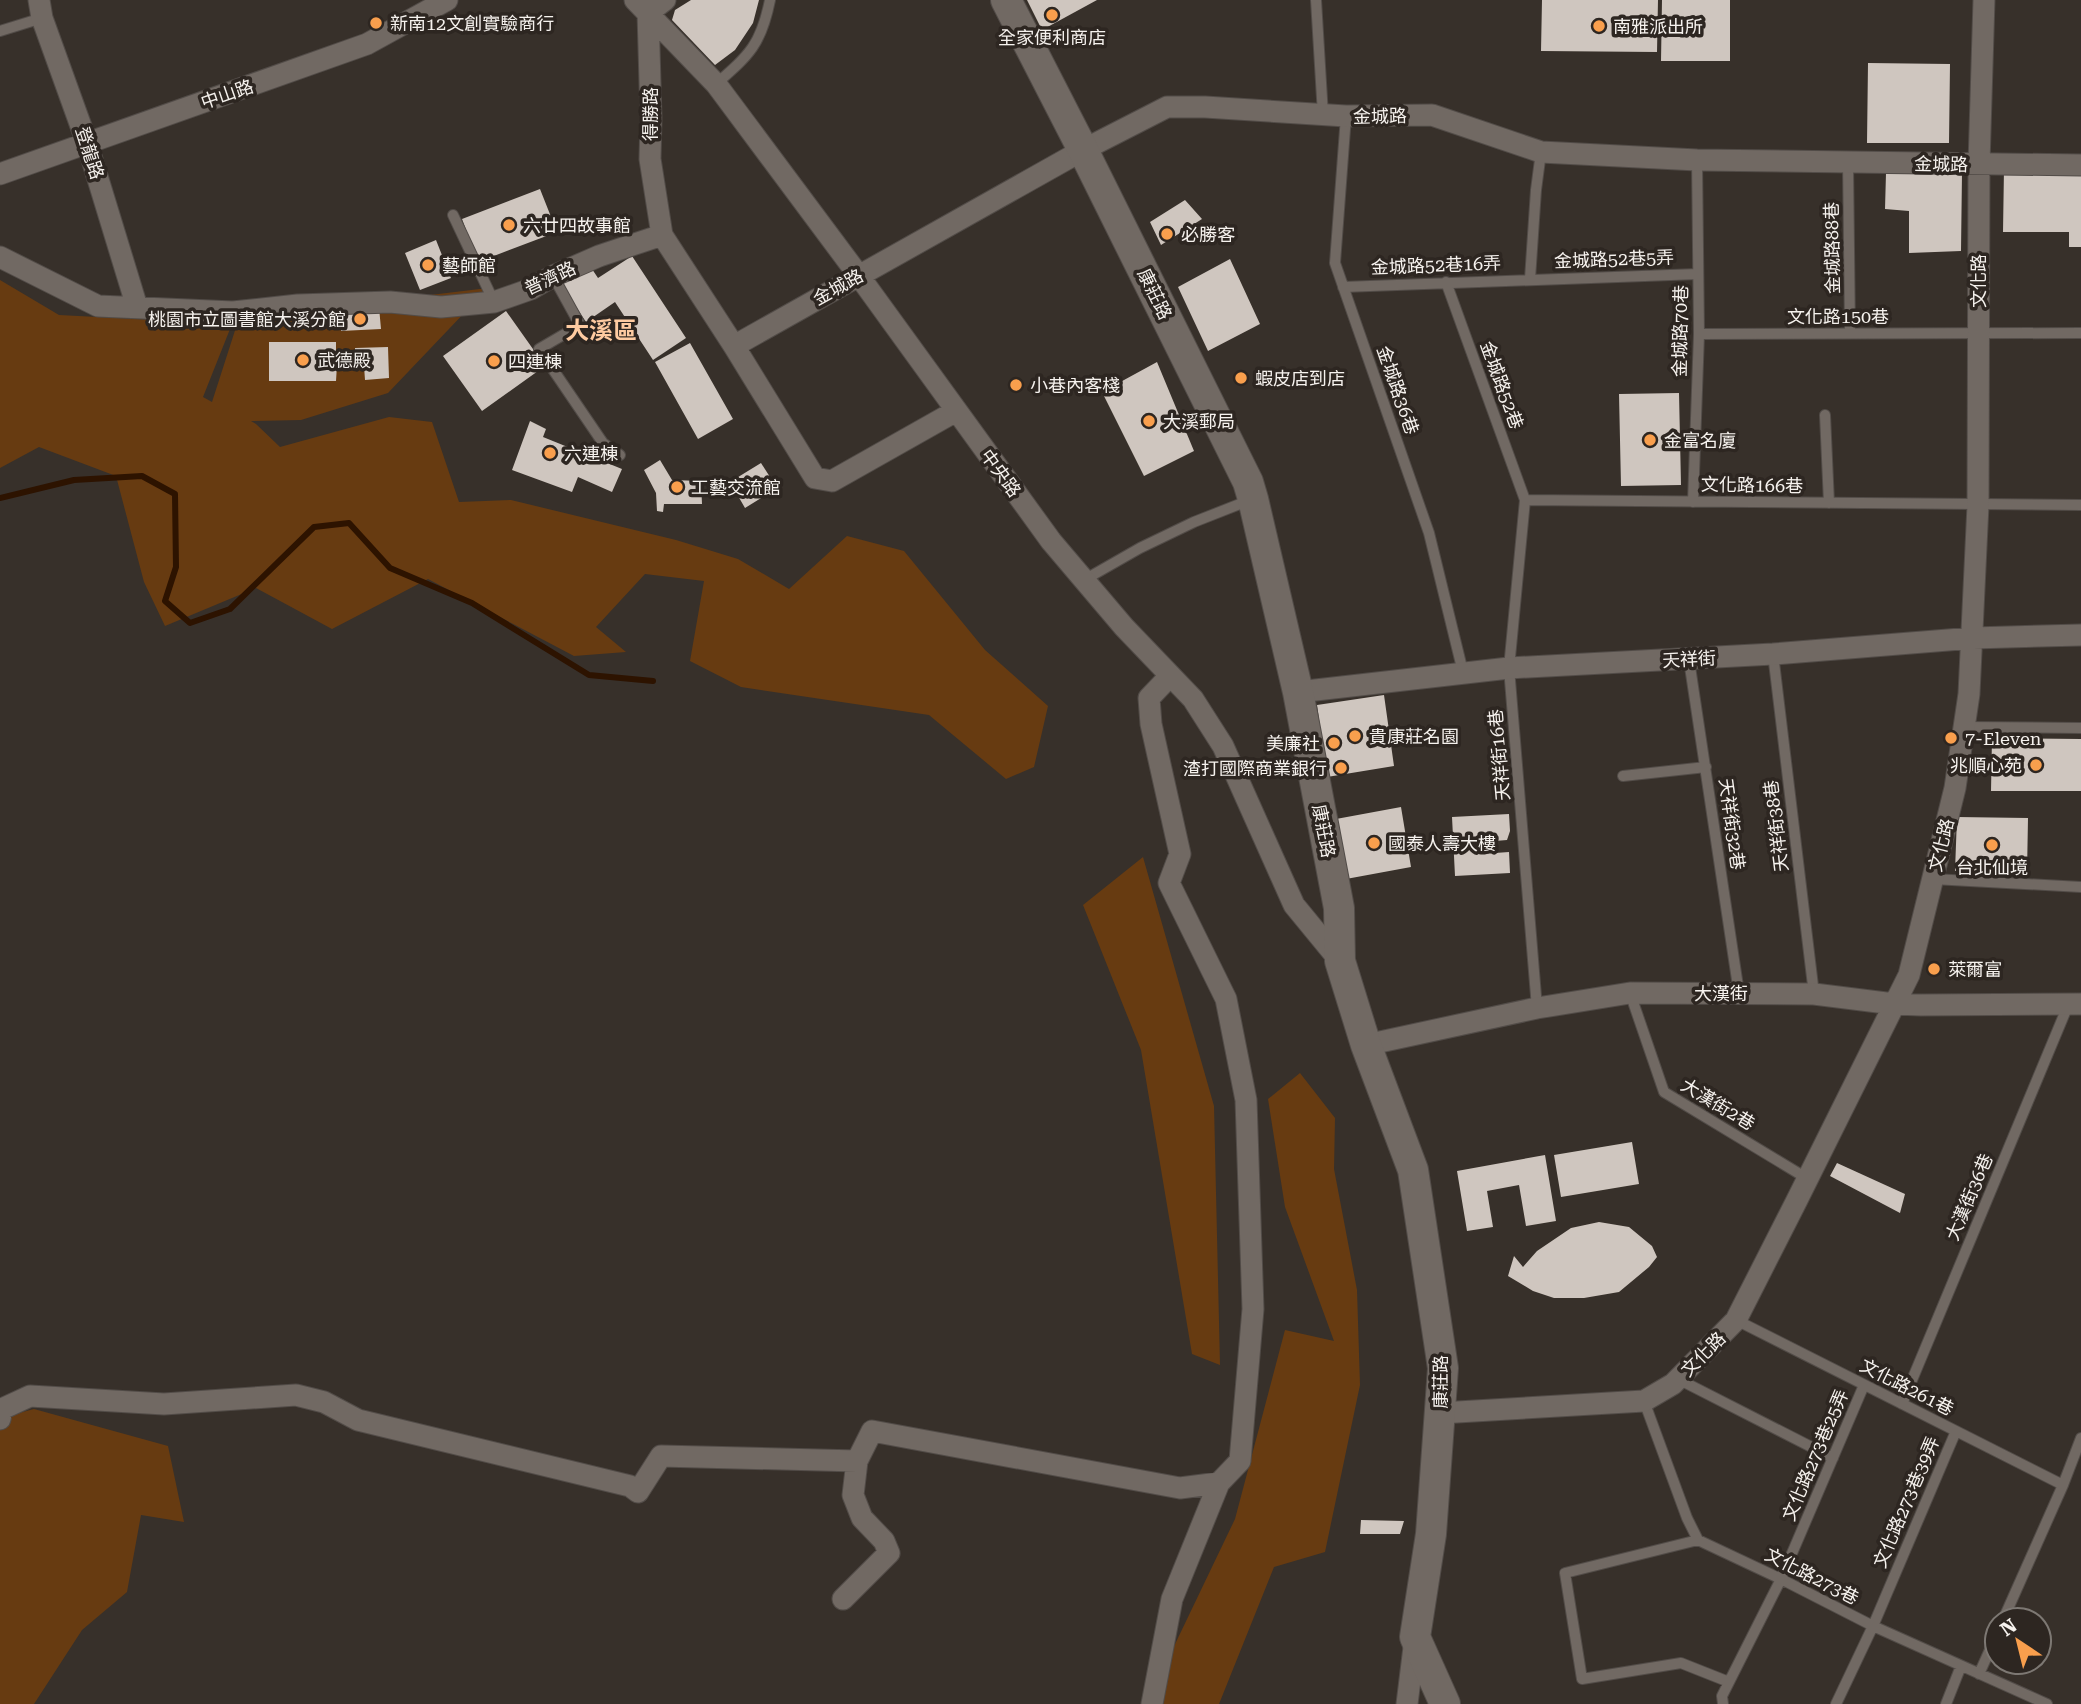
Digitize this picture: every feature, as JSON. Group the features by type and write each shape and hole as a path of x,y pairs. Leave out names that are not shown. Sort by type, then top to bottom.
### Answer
{"street":[{"name":"中山路","path":"0,174 368,44 447,0"},
{"path":"641,7 666,0"},
{"name":"康莊路","path":"1006,0 1242,469 1253,499 1298,692 1339,908 1340,961 1366,1045 1413,1170 1443,1368 1430,1534 1415,1637"},
{"name":"文化路","path":"1440,1413 1644,1401 1673,1384 1736,1320 1909,975 1955,788 1969,694 1978,505 1979,164 1984,0"},
{"name":"中央路","path":"641,7 716,84 1051,541 1124,627 1193,699 1223,746 1294,905 1340,961"},
{"name":"得勝路","path":"641,7 652,118 650,159 662,235"},
{"name":"登龍路","path":"41,9 87,143 137,307"},
{"name":"金城路","path":"734,346 1083,150 1167,107 1346,116 1432,115 1541,152 1697,160 2081,165"},
{"path":"662,235 815,478 832,481 956,411"},
{"name":"普濟路","path":"0,257 99,306 233,312 298,305 390,302 441,307 494,302 531,289 599,256 662,235"},
{"name":"天祥街","path":"1298,692 1509,668 1689,660 1973,638 2081,635"},
{"path":"1152,1704 1172,1599 1219,1483 1240,1461 1253,1308 1246,1100 1227,999 1169,883 1180,854 1152,724 1149,698 1170,676"},
{"name":"大漢街","path":"1366,1045 1537,1007 1630,993 1814,994 1894,1004 2075,1003"},
{"path":"0,1419 2,1409 30,1396 164,1404 296,1395 324,1402 358,1420 630,1486 638,1492 661,1457 857,1461"},
{"path":"844,1599 889,1553 884,1541 862,1518 853,1495 857,1461 872,1432 1180,1488 1219,1483"},
{"path":"1406,1704 1415,1637"},
{"path":"1415,1637 1445,1704"}],"lane":[{"path":"716,84 749,55 765,25 770,0"},
{"path":"1316,0 1323,115"},
{"path":"0,31 41,9"},
{"name":"金城路36巷","path":"1346,116 1335,263 1429,533 1463,672"},
{"path":"1530,279 1541,152"},
{"name":"金城路70巷","path":"1693,502 1699,334 1697,160"},
{"name":"金城路88巷","path":"1848,162 1850,333"},
{"path":"453,215 494,302"},
{"name":"金城路52巷5弄","path":"1530,279 1698,274"},
{"path":"553,276 580,325 539,349 603,443 620,455"},
{"name":"金城路52巷16弄","path":"1343,287 1530,279"},
{"name":"金城路52巷","path":"1446,282 1525,500"},
{"name":"文化路150巷","path":"1699,334 2081,333"},
{"path":"1825,415 1829,503"},
{"path":"1084,580 1140,548 1194,522 1253,499"},
{"name":"文化路166巷","path":"1525,500 2081,505"},
{"name":"天祥街16巷","path":"1525,500 1509,668 1537,1007"},
{"name":"天祥街38巷","path":"1773,654 1814,994"},
{"name":"天祥街32巷","path":"1689,660 1739,993"},
{"path":"1965,727 2081,728"},
{"path":"1623,776 1706,767"},
{"path":"1933,879 2081,887"},
{"name":"大漢街2巷","path":"1630,993 1664,1093 1808,1179"},
{"name":"大漢街36巷","path":"1902,1404 2075,1003"},
{"name":"文化路261巷","path":"1736,1320 2063,1485"},
{"path":"1678,1379 1833,1458"},
{"name":"文化路273巷25弄","path":"1723,1704 1722,1696 1781,1578 1864,1385"},
{"path":"1644,1401 1687,1518 1698,1540 1564,1573 1582,1679 1681,1663 1729,1682"},
{"name":"文化路273巷39弄","path":"1836,1704 1873,1626 1956,1431"},
{"path":"2009,1606 2081,1438"},
{"name":"文化路273巷","path":"1698,1540 1781,1578 1873,1626 2047,1704"},
{"path":"1979,1674 1983,1665"},
{"path":"1946,1704 1961,1666"}],"shaded area":[{"path":"0,280 59,315 232,324 203,397 212,402 239,318 488,288 388,393 301,420 251,421 280,447 389,417 432,422 459,502 511,500 676,540 738,559 789,589 847,536 904,551 985,650 1048,706 1034,767 1006,779 929,715 741,687 690,661 704,581 645,574 596,627 626,652 574,656 428,579 332,629 256,588 165,626 144,582 116,476 39,447 0,468"},
{"path":"1143,857 1214,1106 1220,1365 1192,1354 1141,1050 1083,905"},
{"path":"1300,1073 1335,1118 1334,1169 1357,1290 1360,1385 1325,1552 1274,1567 1219,1704 1157,1704 1166,1663 1235,1519 1285,1330 1334,1341 1285,1207 1268,1099"},
{"path":"34,1409 168,1446 184,1522 141,1515 127,1592 82,1630 34,1704 0,1704 0,1418"}],"building":[{"path":"691,0 759,0 753,23 735,50 715,65 672,20 675,10"},
{"name":"全家便利商店","path":"1027,0 1097,0 1042,30"},
{"name":"南雅派出所","path":"1542,0 1658,0 1657,52 1541,51"},
{"path":"1662,0 1730,0 1730,61 1661,61"},
{"path":"1868,63 1950,64 1949,143 1867,143"},
{"path":"2004,168 2081,168 2081,247 2069,247 2069,232 2003,232"},
{"path":"1886,173 1962,173 1961,251 1909,253 1909,211 1885,209"},
{"name":"六廿四故事館","path":"540,189 557,232 478,262 462,219"},
{"name":"必勝客","path":"1185,200 1202,219 1161,245 1150,222"},
{"name":"藝師館","path":"436,240 451,278 420,290 405,253"},
{"path":"632,256 686,338 653,360 615,302 586,322 560,282 588,263 598,278"},
{"path":"1230,259 1260,324 1208,351 1178,287"},
{"name":"桃園市立圖書館大溪分館","path":"379,307 381,329 341,331 340,309"},
{"name":"四連棟","path":"506,311 545,366 482,411 443,356"},
{"name":"武德殿","path":"269,342 336,342 336,354 355,353 355,348 388,347 389,378 365,380 364,366 356,367 356,363 337,365 336,381 269,381"},
{"path":"690,343 733,419 698,439 655,362"},
{"name":"大溪郵局","path":"1157,362 1194,451 1144,476 1102,392"},
{"name":"金富名廈","path":"1679,393 1681,485 1621,486 1619,394"},
{"name":"六連棟","path":"530,421 546,429 543,437 622,469 612,492 578,477 572,492 512,470"},
{"name":"工藝交流館","path":"660,460 672,480 701,481 702,504 664,504 663,512 657,511 656,493 644,470"},
{"path":"761,463 777,488 745,508 730,482"},
{"name":"貴康莊名園","path":"1384,695 1394,766 1327,777 1317,705"},
{"name":"兆順心苑","path":"1992,738 2081,739 2081,791 1991,791"},
{"name":"國泰人壽大樓","path":"1401,807 1411,867 1346,879 1336,819"},
{"path":"1509,814 1510,831 1507,840 1495,841 1495,853 1509,852 1510,873 1455,876 1452,817"},
{"name":"台北仙境","path":"1957,817 2028,818 2027,873 1955,871"},
{"path":"1632,1142 1639,1184 1561,1197 1554,1155"},
{"path":"1545,1155 1556,1221 1526,1226 1519,1185 1487,1191 1493,1227 1467,1231 1457,1171"},
{"path":"1837,1163 1905,1194 1900,1213 1830,1176"},
{"path":"1599,1222 1629,1227 1652,1246 1657,1257 1619,1292 1584,1298 1554,1298 1533,1291 1508,1276 1514,1256 1523,1267 1537,1251 1571,1228"},
{"path":"1361,1520 1404,1521 1400,1534 1360,1534"}],"waterway":[{"path":"0,498 74,480 142,476 175,494 176,567 165,601 190,623 230,609 314,527 349,523 390,568 472,603 589,675 653,681"}],"place":[{"name":"全家便利商店","path":"1052,15"},
{"name":"新南12文創實驗商行","path":"376,23"},
{"name":"南雅派出所","path":"1599,26"},
{"name":"六廿四故事館","path":"509,225"},
{"name":"必勝客","path":"1167,234"},
{"name":"藝師館","path":"428,265"},
{"name":"桃園市立圖書館大溪分館","path":"360,319"},
{"name":"武德殿","path":"303,360"},
{"name":"四連棟","path":"494,361"},
{"name":"蝦皮店到店","path":"1241,378"},
{"name":"小巷內客棧","path":"1016,385"},
{"name":"大溪郵局","path":"1149,421"},
{"name":"金富名廈","path":"1650,440"},
{"name":"六連棟","path":"550,453"},
{"name":"工藝交流館","path":"677,487"},
{"name":"貴康莊名園","path":"1355,736"},
{"name":"7-Eleven","path":"1951,738"},
{"name":"美廉社","path":"1334,743"},
{"name":"兆順心苑","path":"2036,765"},
{"name":"渣打國際商業銀行","path":"1341,768"},
{"name":"國泰人壽大樓","path":"1374,843"},
{"name":"台北仙境","path":"1992,845"},
{"name":"萊爾富","path":"1934,969"}],"district":[{"name":"大溪區","path":"601,331"}]}
